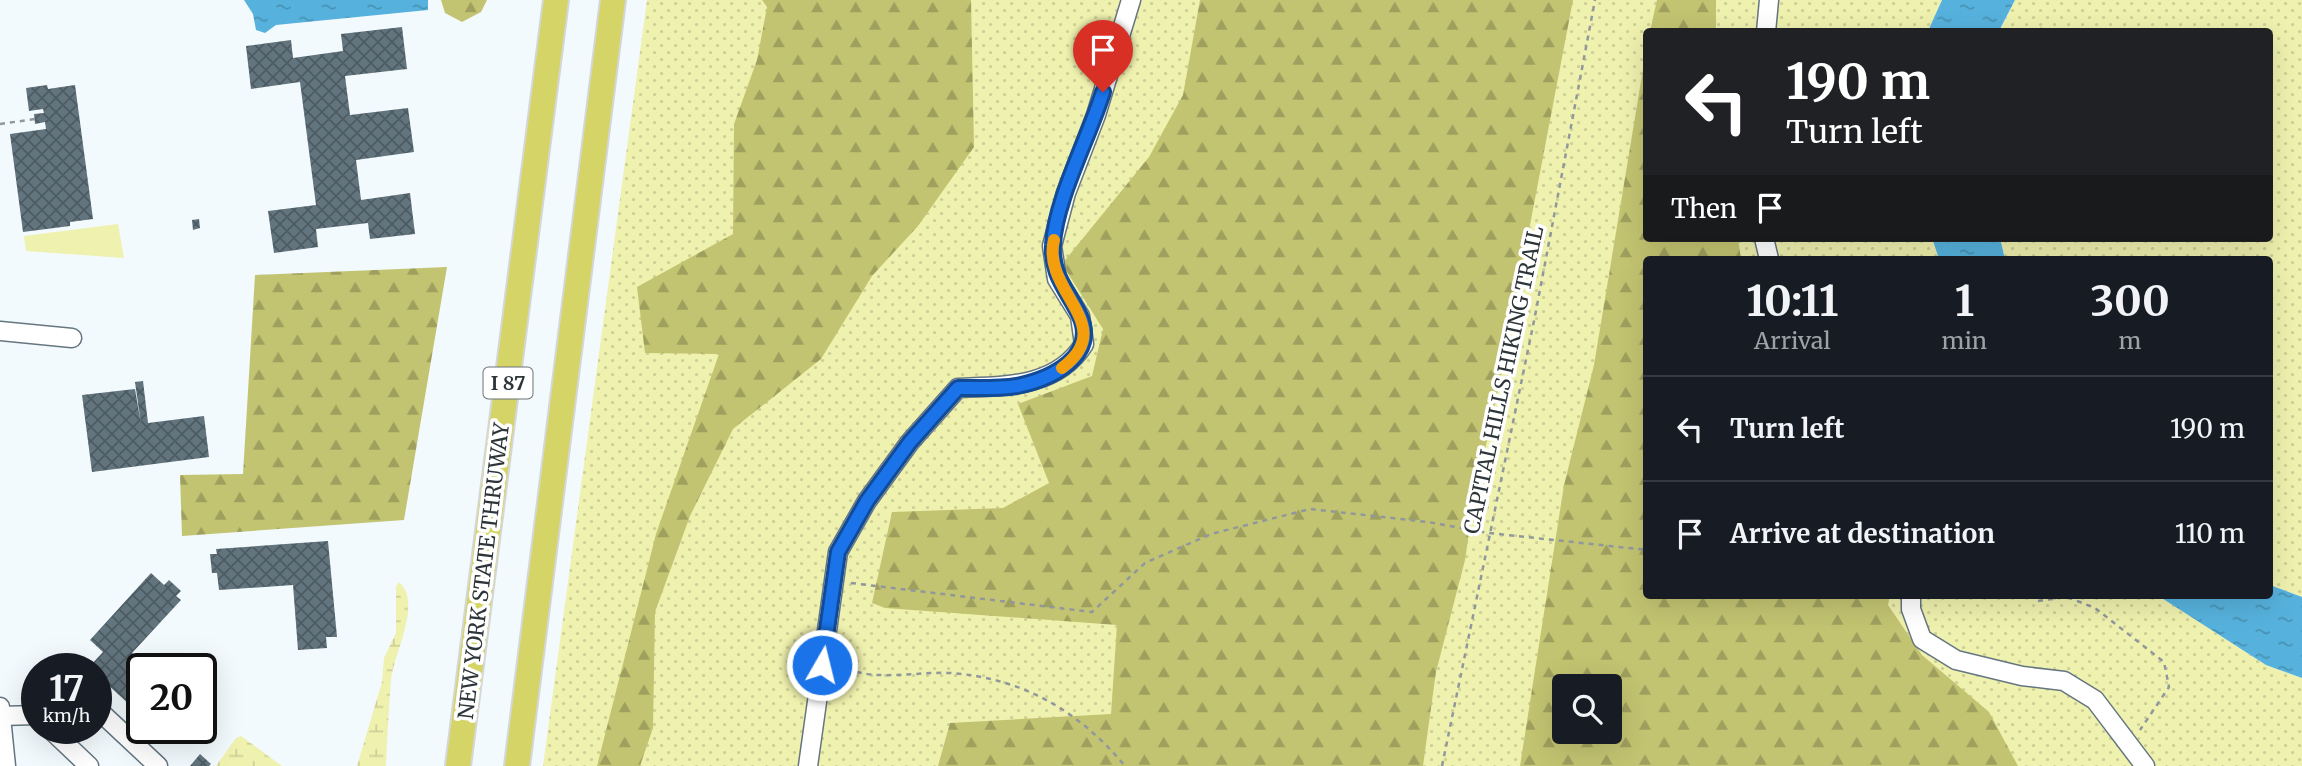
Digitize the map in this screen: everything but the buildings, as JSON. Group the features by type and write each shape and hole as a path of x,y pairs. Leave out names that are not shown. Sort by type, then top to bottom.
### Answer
{"highway":[{"name":"NEW YORK STATE THRUWAY","path":"458,766 556,0"},
{"name":"I 87","path":"517,766 613,0"}],"street":[{"path":"808,766 838,552 867,501 910,442 958,388 1016,386 1053,374 1076,358 1084,344 1080,316 1057,279 1052,246 1066,193 1096,116 1131,0"},
{"path":"1766,28 1769,0"},
{"path":"0,331 72,338"},
{"path":"1911,599 1911,608 1922,639 1956,660 2022,676 2064,681 2095,699 2145,766"},
{"path":"6,766 0,713 21,714"},
{"path":"112,723 158,766"},
{"path":"66,744 89,766"}],"path":[{"name":"CAPITAL HILLS HIKING TRAIL","path":"1441,766 1535,316 1595,0"},
{"path":"0,124 35,119"},
{"path":"834,580 1091,612 1145,563 1211,534 1310,509 1428,522 1489,533 1643,550"},
{"path":"2038,601 2052,599"},
{"path":"2072,599 2095,608 2164,662 2169,687 2129,743"},
{"path":"822,665 878,675 950,673 1017,686 1069,711 1102,738 1125,766"}],"green space":[{"path":"441,0 487,0 481,12 462,22 445,13"},
{"path":"647,0 1942,0 1929,28 1643,28 1643,242 1933,242 1938,256 1643,256 1643,599 2163,599 2266,665 2302,678 2302,766 543,766"},
{"path":"762,0 971,0 974,147 918,226 872,276 821,359 733,429 690,516 655,612 653,728 640,766 597,766 656,534 719,354 645,353 637,287 733,234 734,124 757,60 767,7"},
{"path":"1200,0 1573,0 1500,382 1474,499 1465,560 1436,672 1423,766 938,766 950,723 1111,714 1117,625 885,608 872,603 892,512 1003,508 1049,483 1018,404 1092,376 1103,329 1062,264 1149,157 1183,95"},
{"path":"1657,0 1716,0 1716,28 1651,28"},
{"path":"2015,0 2302,0 2302,597 2273,586 2273,256 2004,256 2001,242 2273,242 2273,28 2001,28"},
{"path":"1643,69 1643,242 1739,242 1741,256 1643,256 1643,599 1889,599 1888,605 1922,655 1989,712 2018,766 1520,766 1564,485 1594,365"},
{"path":"118,224 124,258 26,251 24,236"},
{"path":"447,267 404,520 182,536 180,475 243,474 255,275"},
{"path":"399,582 406,591 408,616 391,680 386,766 357,766 382,682 384,658 396,633 396,587"},
{"path":"241,736 282,766 216,766 236,738"}],"water":[{"path":"244,0 428,0 428,10 276,25 265,33 256,30 253,14"},
{"path":"1942,0 2015,0 2001,28 1929,28"},
{"path":"1933,242 2001,242 2004,256 1938,256"},
{"path":"2273,586 2302,597 2302,678 2266,665 2163,599 2273,599"}],"slow traffic":[{"path":"1054,240 1052,246 1057,279 1080,316 1084,344 1076,358 1062,368"}],"route":[{"path":"822,665 838,552 867,501 910,442 958,388 1016,386 1053,374 1076,358 1084,344 1080,316 1057,279 1052,246 1066,193 1103,92"}]}
